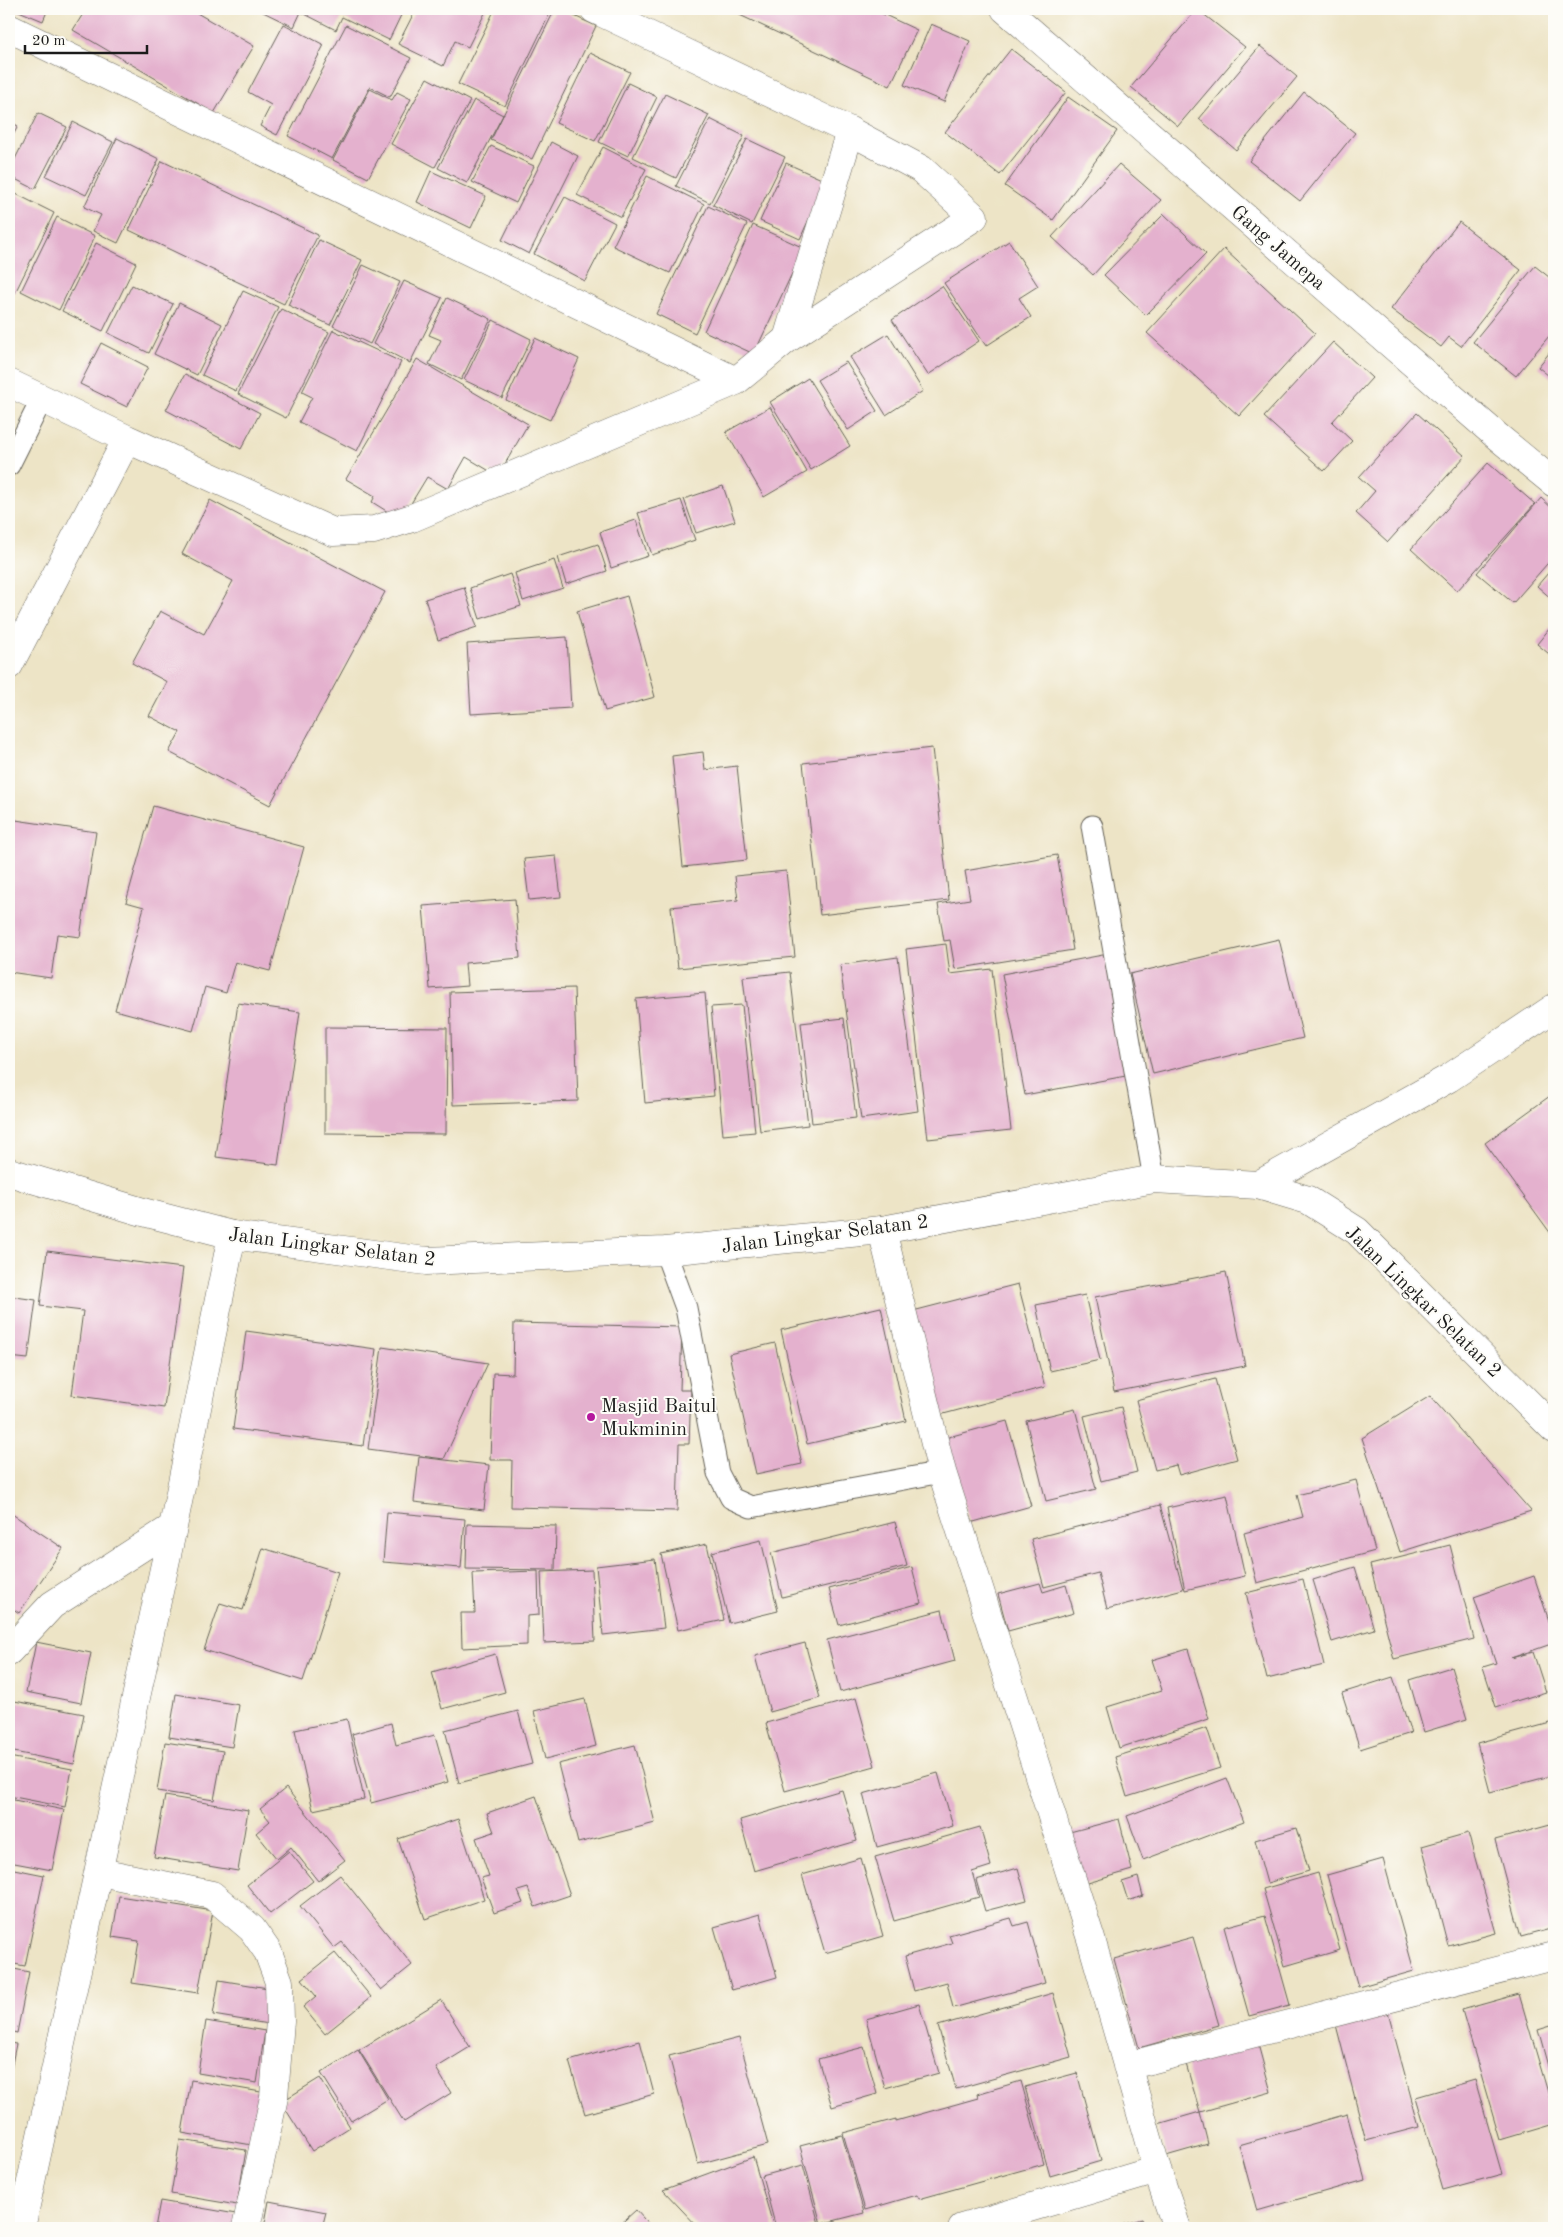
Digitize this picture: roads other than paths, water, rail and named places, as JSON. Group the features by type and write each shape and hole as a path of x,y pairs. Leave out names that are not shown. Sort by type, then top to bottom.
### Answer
{"main road":[{"path":"9,383 332,532 374,530 412,518 736,381 787,339 974,216 922,169 850,131 594,9"},
{"name":"Gang Jamepa","path":"1005,9 1498,437 1554,483"},
{"path":"9,28 736,381"},
{"path":"787,339 850,131"},
{"path":"9,665 127,439"},
{"path":"1258,1185 1449,1078 1554,1008"},
{"name":"Jalan Lingkar Selatan 2","path":"9,1172 143,1212 232,1235 426,1260 665,1251 882,1230 1154,1179 1258,1185 1308,1200 1357,1231 1554,1429"},
{"path":"882,1230 942,1472 1027,1735 1127,2066 1156,2170 1177,2228"},
{"path":"21,2228 100,1872 232,1235"},
{"path":"9,1651 52,1605 173,1526"},
{"path":"100,1872 212,1895 252,1929 268,1952 279,1982 280,2021 274,2097 246,2228"},
{"path":"1127,2066 1554,1956"},
{"path":"962,2228 1156,2170"}],"lane":[{"path":"9,465 42,399"},
{"path":"1092,826 1154,1179"},
{"path":"665,1251 686,1308 718,1473 731,1498 751,1507 942,1472"}],"place":[{"name":"Masjid Baitul Mukminin","path":"591,1417"}]}
